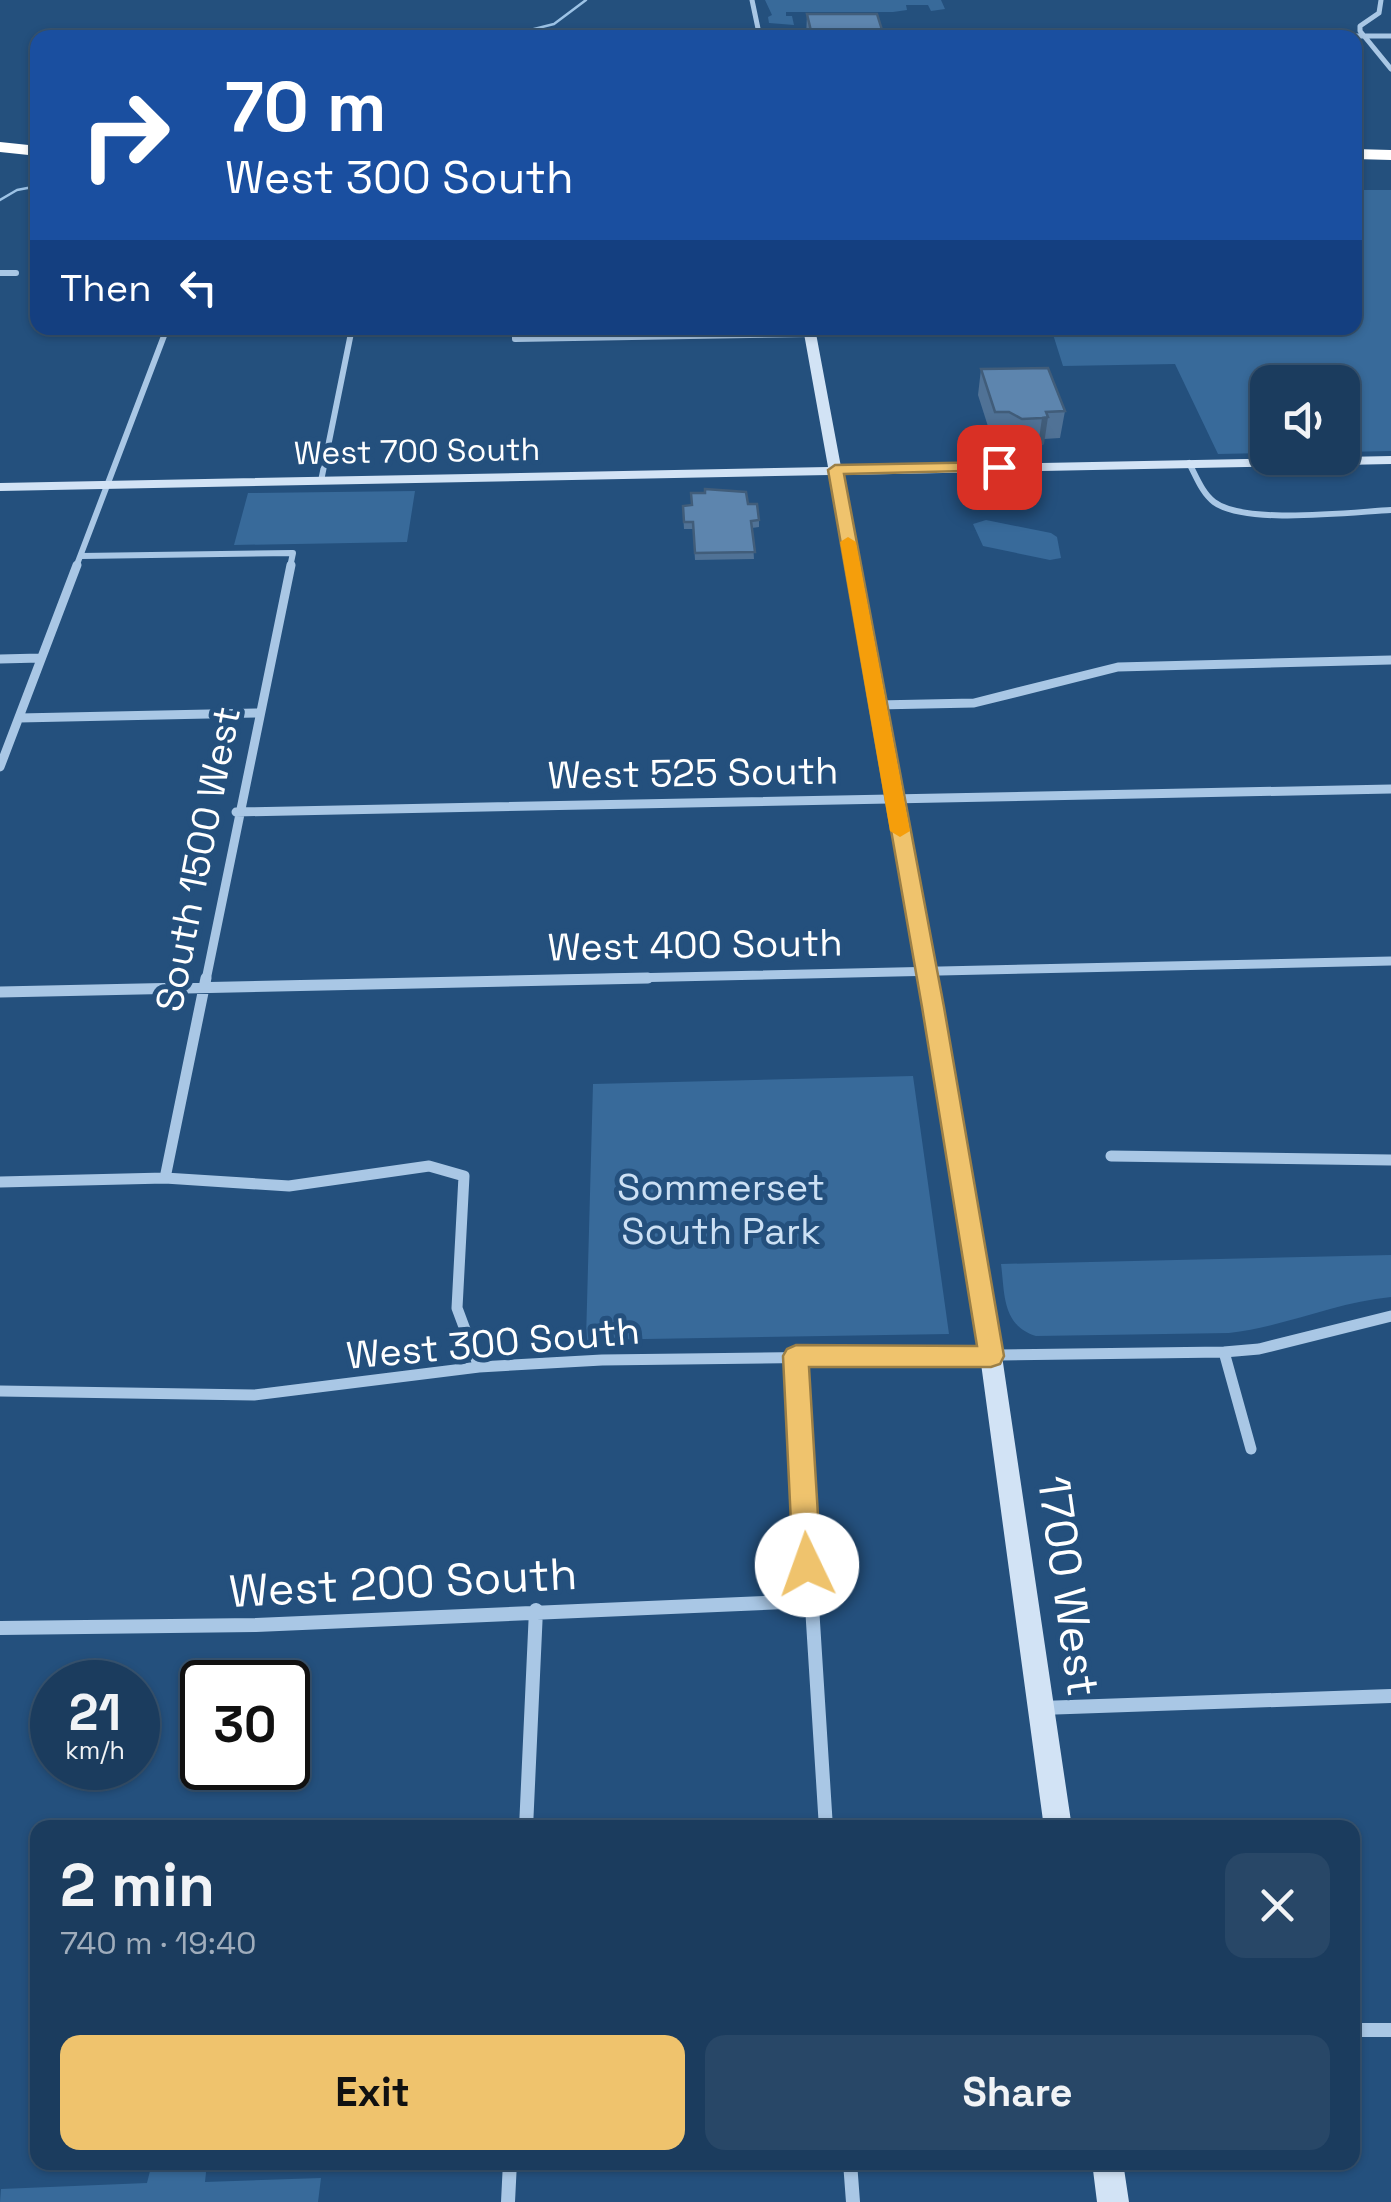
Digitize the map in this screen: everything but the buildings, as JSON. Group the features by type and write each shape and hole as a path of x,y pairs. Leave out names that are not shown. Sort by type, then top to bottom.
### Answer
{"highway":[{"path":"0,144 30,147"},
{"path":"1362,158 1391,158"}],"street":[{"path":"752,0 758,30"},
{"path":"1362,30 1360,26 1379,14 1381,0"},
{"path":"1362,31 1391,68"},
{"path":"1364,36 1391,36"},
{"path":"0,273 16,273"},
{"path":"0,767 164,335"},
{"path":"321,481 351,335"},
{"path":"515,335 515,339 707,335"},
{"path":"811,335 835,470"},
{"name":"West 700 South","path":"0,488 1391,460"},
{"path":"1189,463 1206,494 1219,506 1250,512 1391,510"},
{"name":"1700 West","path":"835,470 991,1356 1057,1820"},
{"name":"South 1500 West","path":"81,556 292,553 236,812 165,1178"},
{"path":"0,659 40,658"},
{"path":"877,704 974,703 1011,697 1118,666 1391,660"},
{"path":"18,718 258,712"},
{"name":"West 525 South","path":"236,812 1391,789"},
{"name":"West 400 South","path":"0,992 1391,961"},
{"path":"1111,1156 1391,1160"},
{"path":"0,1182 165,1178 290,1186 429,1166 464,1176 456,1308 479,1367"},
{"name":"West 300 South","path":"0,1390 254,1395 479,1367 602,1360 1224,1352 1259,1348 1391,1316"},
{"path":"1224,1352 1251,1449"},
{"path":"796,1356 825,1820"},
{"name":"West 200 South","path":"0,1628 256,1625 809,1601"},
{"path":"526,1820 536,1610"},
{"path":"1040,1708 1391,1696"},
{"path":"1360,2030 1391,2030"},
{"path":"508,2202 510,2170"},
{"path":"851,2170 853,2202"},
{"path":"1108,2170 1113,2202"}],"green space":[{"path":"765,0 941,0 945,9 931,11 928,5 906,5 907,10 893,12 786,12 786,16 792,16 794,25 769,23 768,17 772,15"},
{"path":"1362,190 1391,190 1391,451 1360,452 1360,365 1250,365 1250,453 1218,454 1175,364 1063,366 1053,335 1362,335"},
{"path":"415,491 407,542 234,545 248,493"},
{"path":"986,520 1051,533 1057,537 1061,558 1050,560 983,546 973,524"},
{"name":"Sommerset South Park","path":"913,1076 949,1334 586,1340 593,1084"},
{"path":"1391,1255 1391,1297 1229,1333 1036,1336 1011,1317 1001,1264"},
{"path":"150,2170 206,2170 205,2182 321,2178 318,2202 0,2202 1,2189 147,2183"}],"waterway":[{"path":"530,30 554,24 586,0"},
{"path":"0,200 30,188"}],"slow traffic":[{"path":"848,542 900,831"}],"route":[{"path":"807,1565 796,1356 991,1356 933,1007 835,470 999,467"}]}
